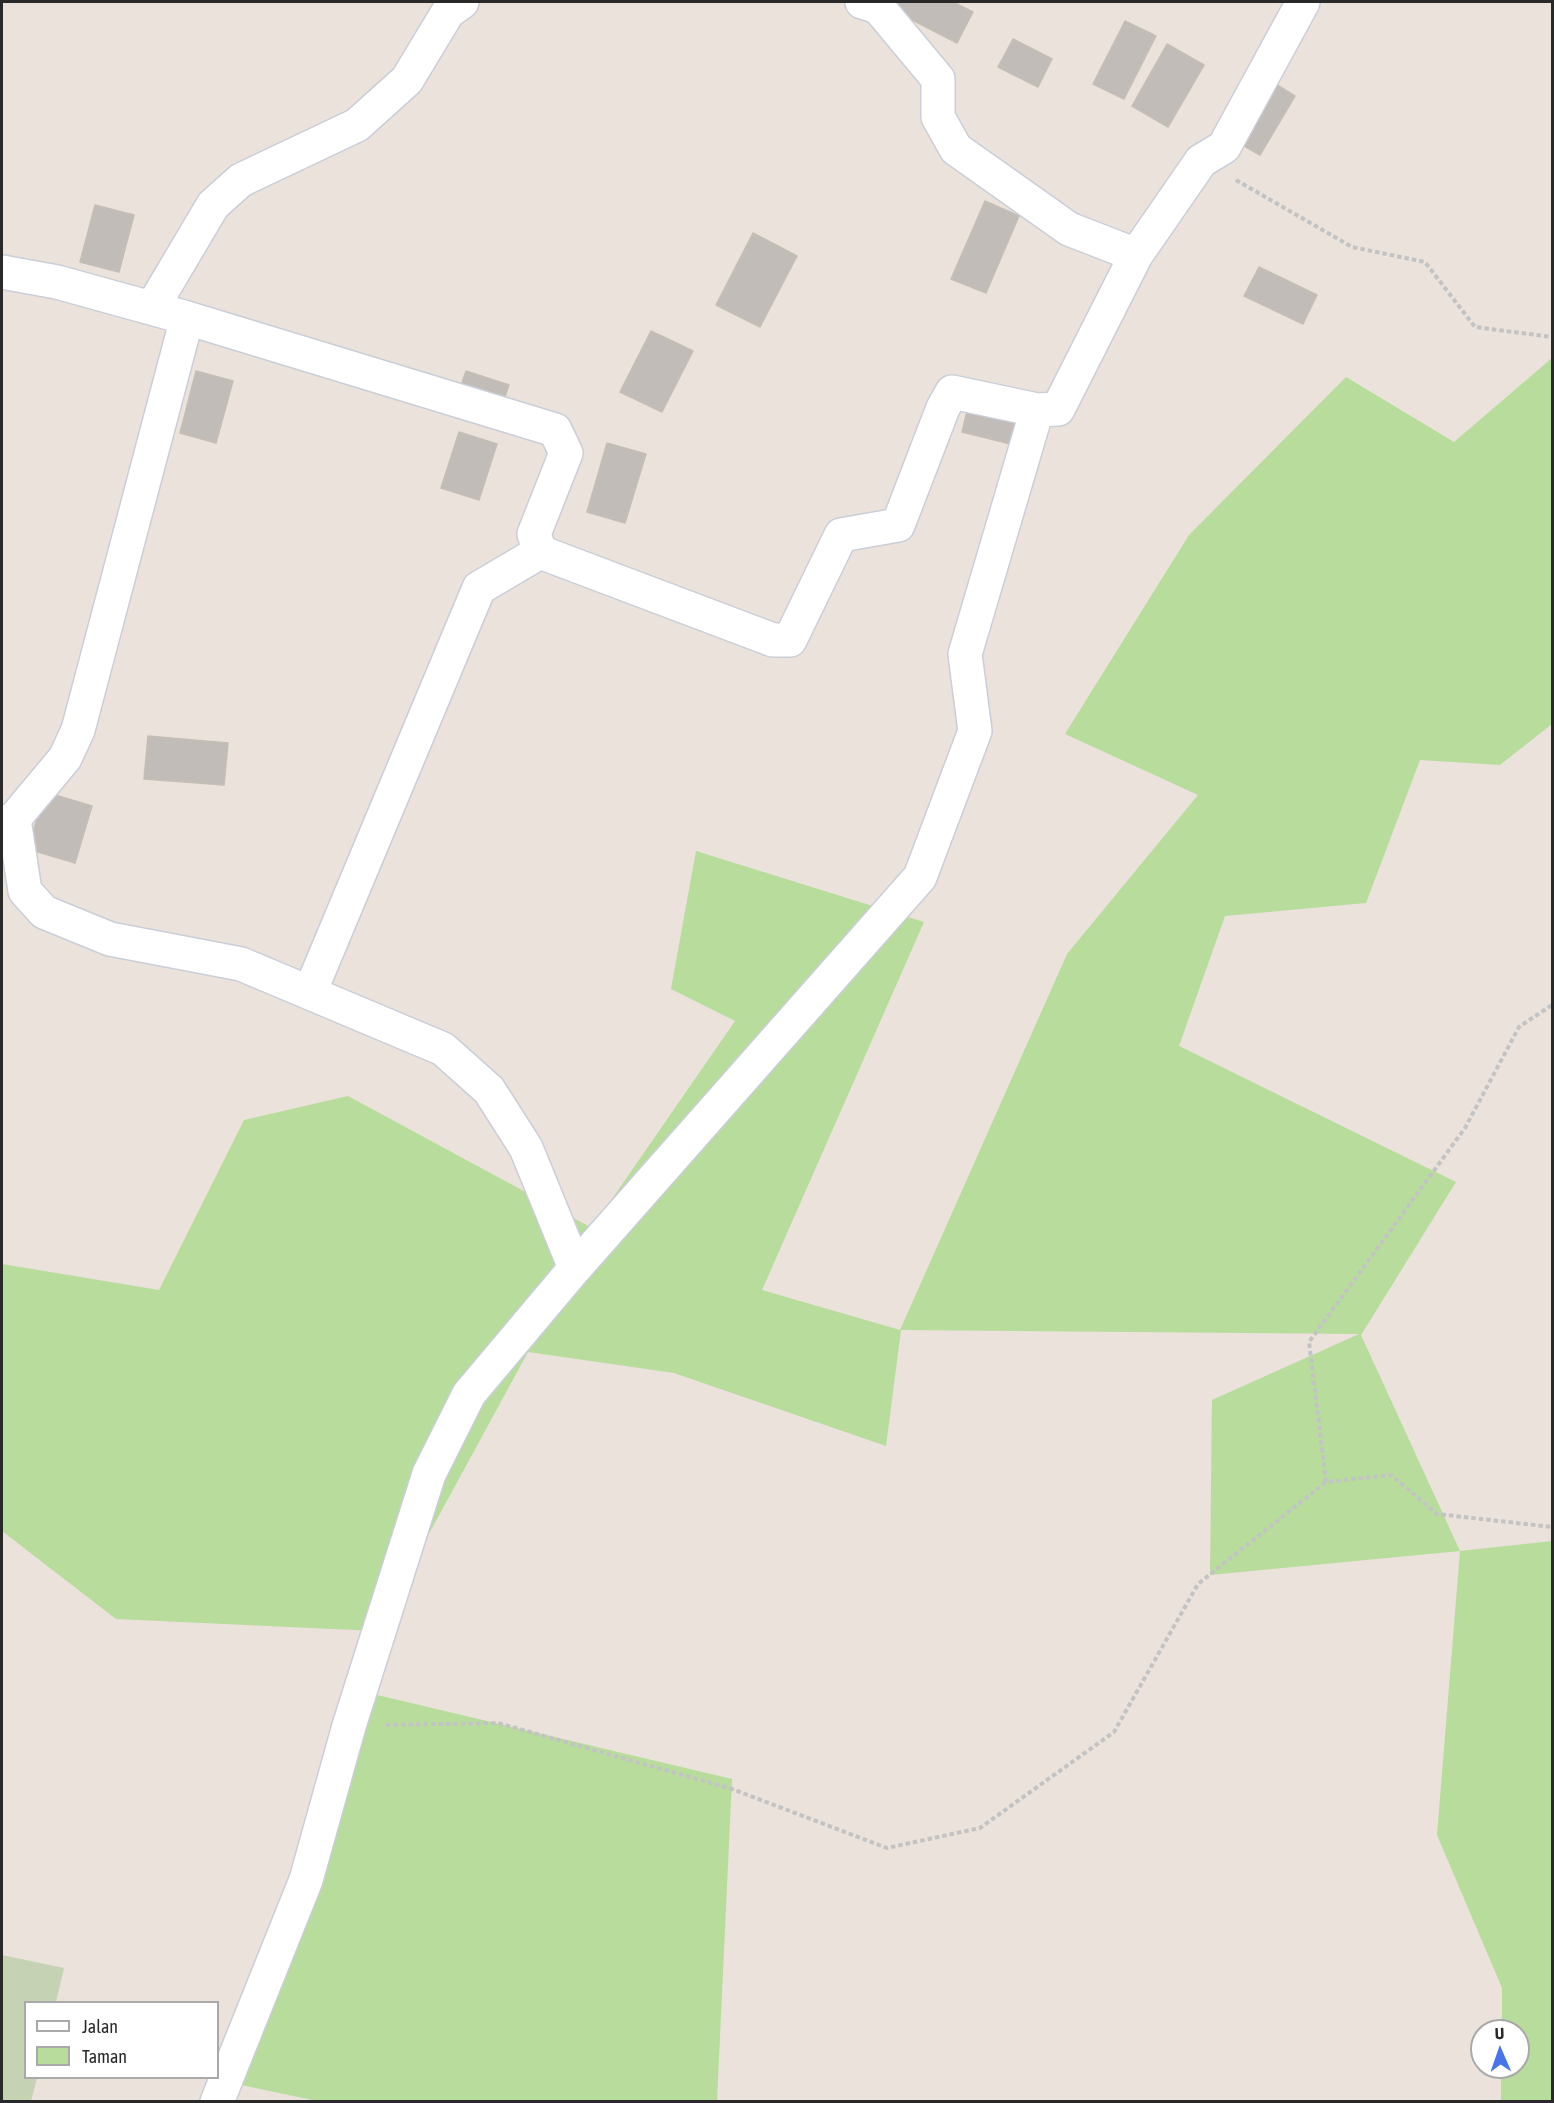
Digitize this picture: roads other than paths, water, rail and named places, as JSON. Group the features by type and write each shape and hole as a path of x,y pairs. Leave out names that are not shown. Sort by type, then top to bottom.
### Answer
{"street":[{"path":"152,308 213,205 241,180 357,125 407,80 448,12 462,2"},
{"path":"540,552 773,640 790,640 841,535 898,525 943,408 952,392 1037,410 1058,409 1136,255 1201,161 1224,147 1303,2"},
{"path":"874,3 938,79 938,117 956,149 1069,229 1136,255"},
{"path":"2,272 57,282 188,318 555,430 566,453 534,534 540,552"},
{"path":"188,318 78,730 65,758 8,821 25,891 44,912 110,939 241,964 443,1049 489,1090 526,1148 574,1268"},
{"path":"217,2102 306,1880 349,1726 429,1474 469,1394 574,1268 920,878 975,731 965,654 1037,410"},
{"path":"310,992 479,588 540,552"}]}
